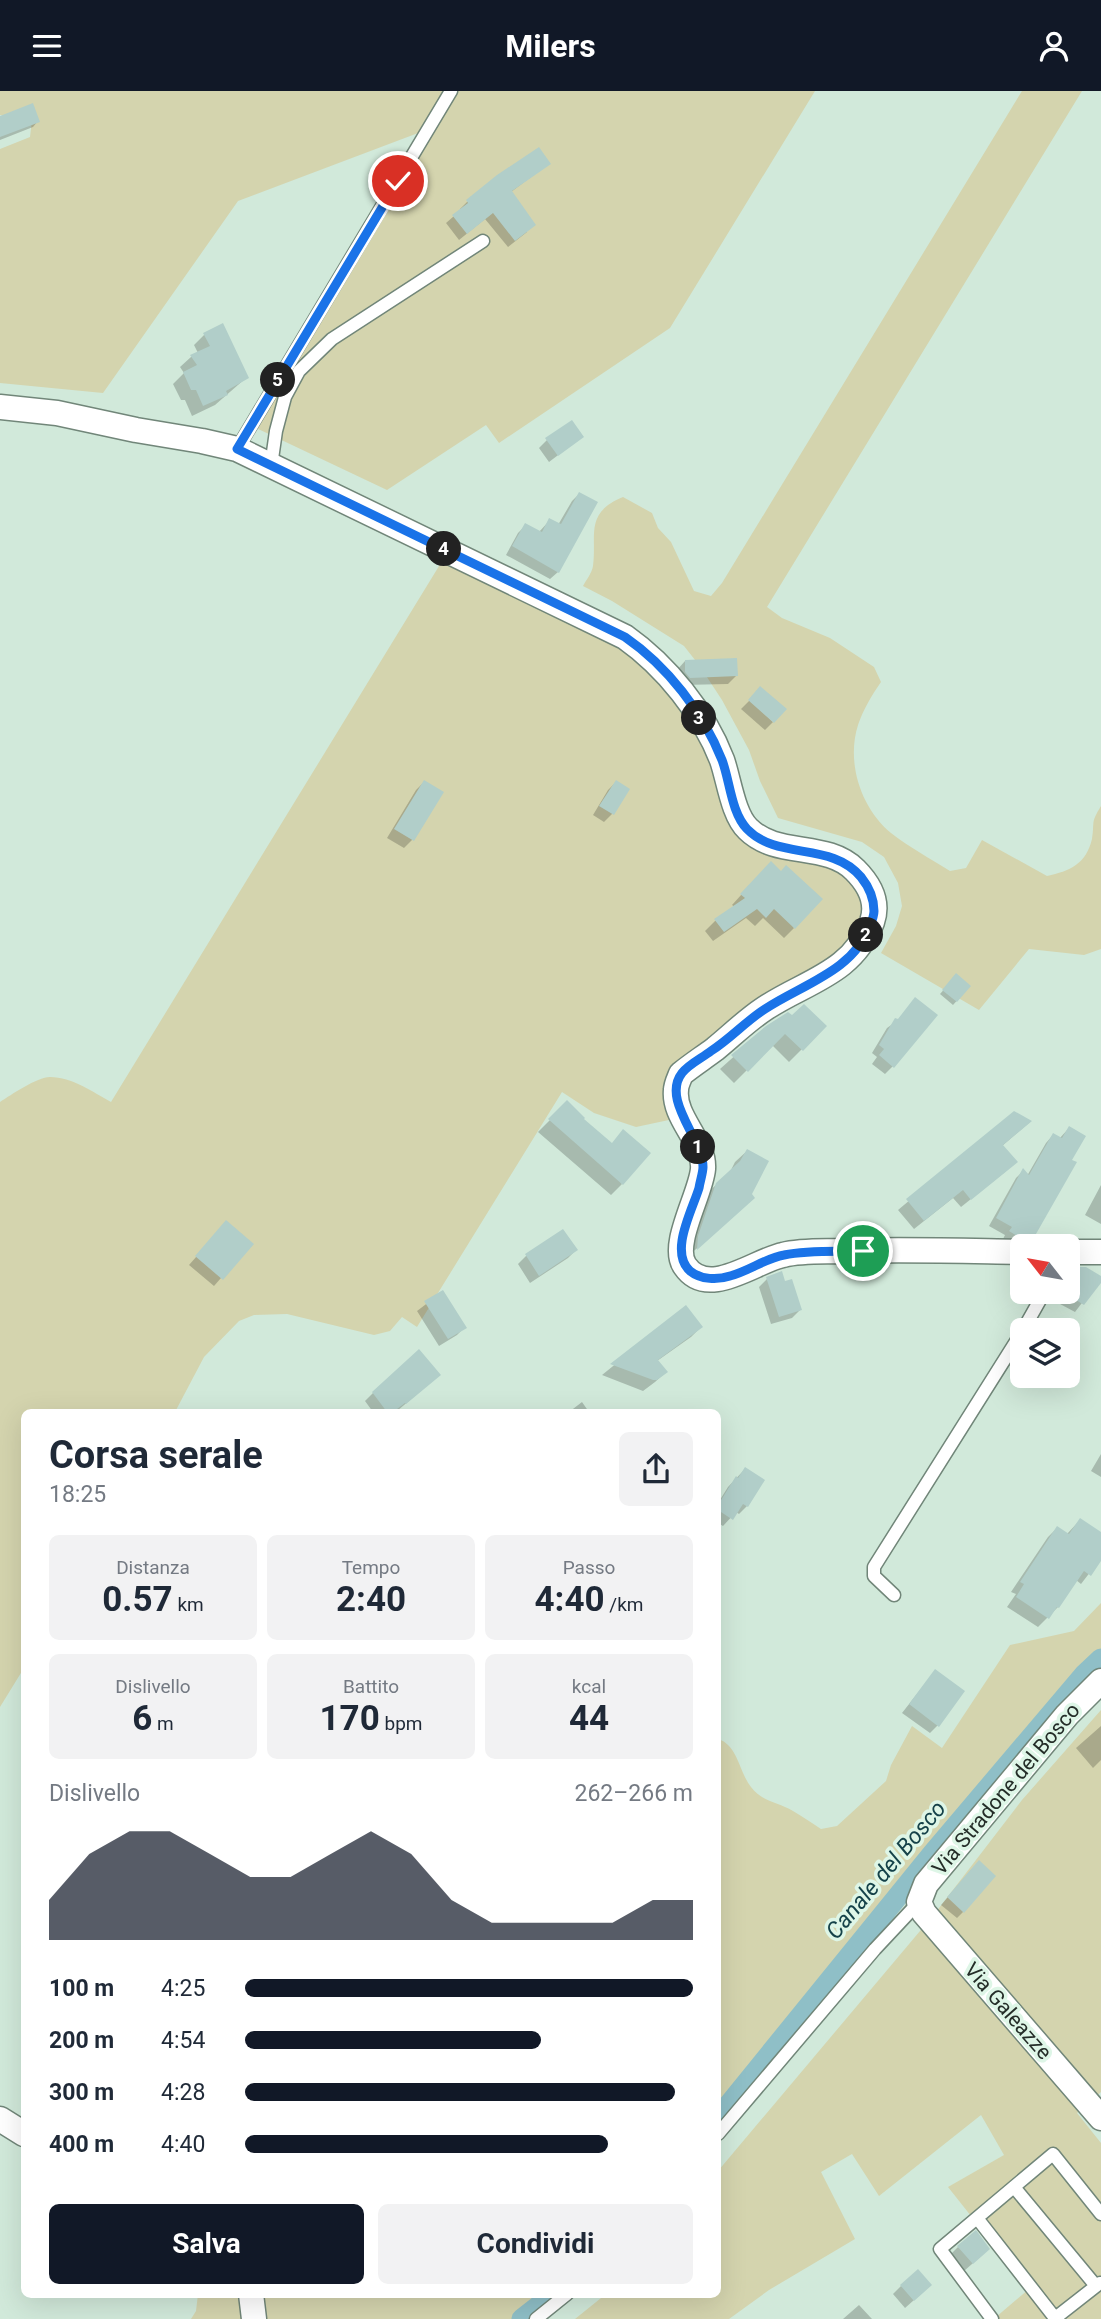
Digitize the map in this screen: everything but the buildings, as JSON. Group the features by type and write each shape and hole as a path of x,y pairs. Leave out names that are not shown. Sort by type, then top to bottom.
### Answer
{"street":[{"path":"0,407 57,413 237,449 625,637 645,651 675,682 712,737 746,828 775,846 818,852 845,863 859,875 873,897 874,914 867,933 859,949 842,965 763,1010 681,1075 676,1090 678,1104 700,1149 704,1168 687,1219 680,1253 684,1266 696,1276 710,1279 728,1277 782,1255 792,1254 863,1251 1010,1252"},
{"path":"1080,1252 1101,1252"},
{"name":"Via Stradone del Bosco","path":"919,1902 922,1890 940,1866 1067,1715 1101,1681"},
{"name":"Via Galeazze","path":"919,1902 924,1913 1101,2118"},
{"path":"0,2119 21,2131"},
{"path":"251,2298 254,2319"}],"lane":[{"path":"237,449 452,91"},
{"path":"271,466 275,431 285,397 299,371 332,339 483,241"},
{"path":"894,1595 874,1576 874,1567 1010,1352"},
{"path":"721,2130 875,1949 919,1902"},
{"path":"992,2319 940,2249 1053,2154 1101,2214"},
{"path":"977,2218 1054,2318 1098,2284 1014,2187"},
{"path":"536,2319 562,2298"}],"green space":[{"path":"0,91 815,91 670,328 499,443 486,425 387,490 252,426 434,127 238,201 103,393 0,383 0,149 30,137 32,120 0,115"},
{"path":"1022,91 1082,91 767,607 782,618 830,638 874,667 881,682 862,714 855,740 855,769 864,798 880,823 891,833 950,871 966,868 982,840 1047,876 1070,869 1086,855 1092,839 1094,820 1101,806 1101,949 1084,955 1029,949 979,1010 881,953 896,926 902,906 898,883 884,857 862,842 778,818 749,750 722,700 684,646 583,586 593,566 597,518 602,510 623,497 652,513 658,528 671,542 694,591 711,596 722,583"},
{"path":"447,553 661,668 745,823 824,862 868,893 855,935 840,950 773,992 685,1066 683,1117 636,1127 594,1113 562,1092 417,1327 402,1317 390,1331 374,1335 287,1314 254,1315 239,1321 204,1357 177,1409 21,1409 21,1673 0,1707 0,1102 31,1083 50,1077 74,1082 111,1102"},
{"path":"1101,1603 1101,1666 721,2118 721,1740 730,1747 747,1781 760,1796 793,1811 821,1829 837,1826 886,1781 891,1765 912,1726 942,1748 1010,1645 1074,1631"},
{"path":"1101,1710 1101,2092 1077,2113 1101,2143 1101,2319 996,2317 1029,2289 948,2187 1004,2155 981,2115 879,2196 852,2154 821,2172 855,2239 769,2290 729,2319 575,2319 601,2298 721,2298 721,2167 936,1912 1022,1800"},
{"path":"198,2298 552,2298 526,2319 191,2319 196,2311"}],"waterway":[{"name":"Canale del Bosco","path":"721,2114 933,1853 1084,1675 1101,1659"},
{"name":"Canale del Bosco","path":"522,2319 549,2298"}],"route":[{"path":"398,181 237,449 625,637 659,663 712,737 746,828 775,846 818,852 837,859 853,868 865,882 873,897 874,914 859,949 842,965 820,979 763,1010 696,1061 681,1075 676,1090 678,1104 700,1149 704,1168 687,1219 680,1253 684,1266 696,1276 710,1279 743,1272 782,1255 863,1251"}]}
